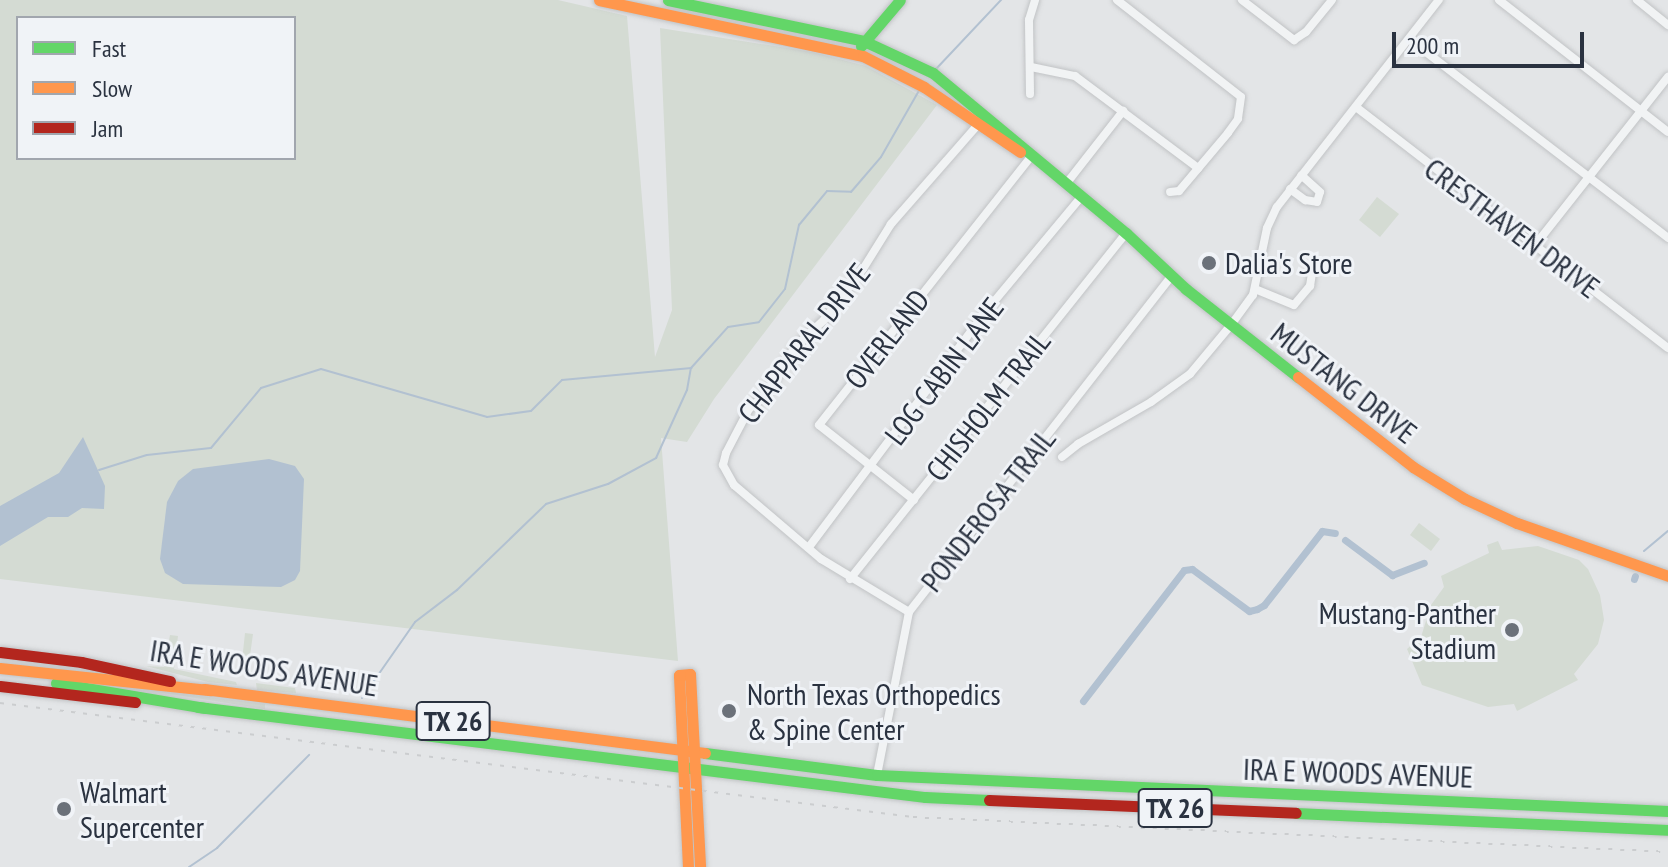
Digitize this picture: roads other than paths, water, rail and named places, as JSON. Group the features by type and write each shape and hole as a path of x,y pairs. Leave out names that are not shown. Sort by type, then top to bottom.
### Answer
{"main road":[{"name":"MUSTANG DRIVE","path":"599,0 856,54 889,67 982,119"},
{"name":"MUSTANG DRIVE","path":"668,0 728,6 864,41 933,73 982,119 1126,233 1171,277 1400,458 1445,487 1517,523 1668,576"},
{"path":"856,54 900,0"},
{"path":"723,25 728,6"},
{"name":"IRA E WOODS AVENUE","path":"0,652 138,672 211,690 877,775 1668,811"},
{"name":"TX 26","path":"0,668 211,690"},
{"path":"0,675 206,708"},
{"path":"684,675 689,751 688,867"},
{"name":"IRA E WOODS AVENUE","path":"0,686 206,708 913,796 1668,830"},
{"path":"445,738 456,730 457,721"},
{"path":"689,768 700,867"},
{"path":"1022,801 1023,783"},
{"path":"1610,828 1611,808"}],"street":[{"path":"1030,94 1029,20 1035,0"},
{"path":"1117,0 1237,94 1241,102 1238,119 1179,191 1170,192"},
{"path":"1242,0 1296,40 1332,0"},
{"path":"1062,457 1190,374 1231,325 1255,289 1267,228 1290,189 1439,0"},
{"path":"1499,0 1668,132"},
{"path":"1637,0 1668,25"},
{"path":"1409,39 1668,238"},
{"path":"1031,67 1075,76 1198,168"},
{"path":"1536,244 1668,77"},
{"name":"CRESTHAVEN DRIVE","path":"1356,107 1668,348"},
{"path":"1066,184 1123,111"},
{"name":"CHAPPARAL DRIVE","path":"909,612 850,579 809,547 734,485 723,465 749,409 766,394 795,347 824,320 863,269 891,224 982,119"},
{"name":"OVERLAND","path":"914,500 819,425 1031,157"},
{"path":"1290,189 1305,200 1317,202 1320,192 1301,175"},
{"name":"LOG CABIN LANE","path":"809,547 873,466 987,310 1081,197"},
{"name":"CHISHOLM TRAIL","path":"850,579 1126,233"},
{"path":"1255,289 1294,305 1310,286 1312,273"},
{"name":"PONDEROSA TRAIL","path":"877,775 909,612 1171,277"}],"water":[{"path":"83,437 105,486 104,509 82,508 68,517 48,517 0,546 0,506 59,473"},
{"path":"269,459 295,466 304,479 300,571 295,580 281,587 183,584 165,573 160,559 167,502 178,481 193,469"}],"waterway":[{"path":"936,69 1001,0"},
{"path":"99,470 147,455 211,448 261,388 321,369 487,417 531,411 562,380 691,368 728,327 759,322 785,289 799,225 827,191 851,192 881,157 920,89"},
{"path":"362,698 415,622 457,590 546,504 608,484 656,458 687,390 691,368"},
{"path":"1083,701 1184,570 1192,569 1249,611 1264,605 1322,531 1335,533"},
{"path":"1644,551 1668,531"},
{"path":"1345,540 1392,575 1424,563"},
{"path":"189,867 217,848 309,755"}],"railway":[{"path":"0,703 913,817 1668,852"}],"place":[{"name":"Dalia's Store","path":"1209,263"},
{"name":"Mustang-Panther Stadium","path":"1512,630"},
{"name":"North Texas Orthopedics & Spine Center","path":"729,711"},
{"name":"Walmart Supercenter","path":"64,809"}]}
